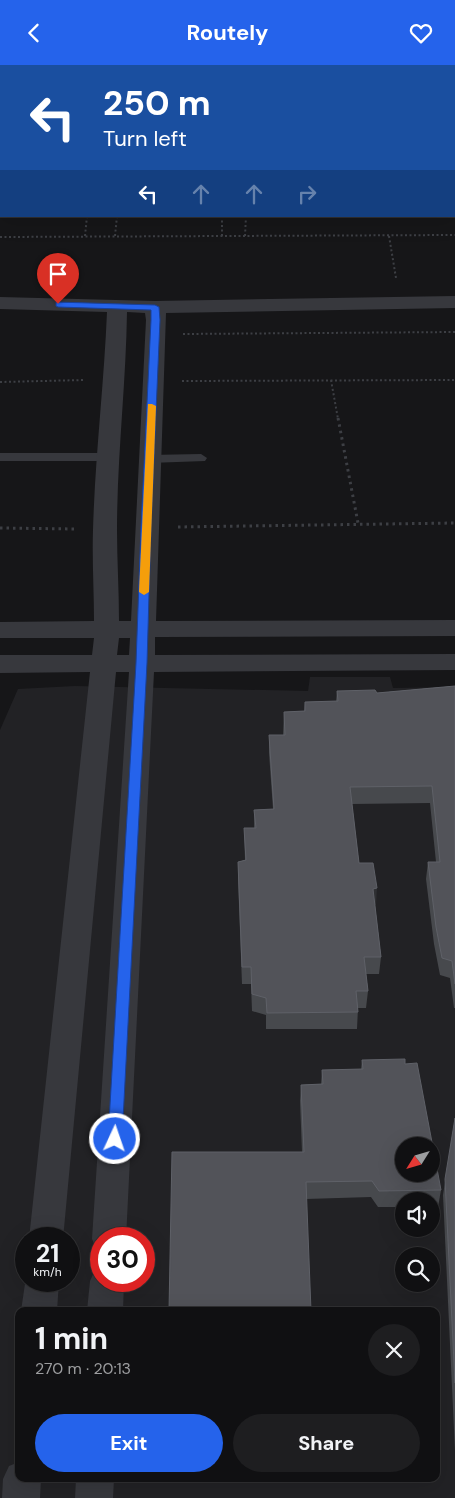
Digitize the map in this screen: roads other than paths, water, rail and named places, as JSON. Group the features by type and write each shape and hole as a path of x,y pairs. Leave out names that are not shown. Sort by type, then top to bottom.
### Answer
{"street":[{"path":"155,314 455,302"},
{"path":"0,303 116,313 455,317"},
{"path":"0,321 116,313"},
{"path":"47,1227 107,629 105,529 108,457 115,379 116,313"},
{"path":"110,1227 142,663 155,314"},
{"path":"0,630 455,627"},
{"path":"0,664 455,662"},
{"path":"39,1307 41,1292"},
{"path":"105,1307 106,1292"},
{"path":"20,1498 22,1482"},
{"path":"94,1498 96,1482"}],"lane":[{"path":"0,457 108,457"},
{"path":"149,459 201,458"}]}
